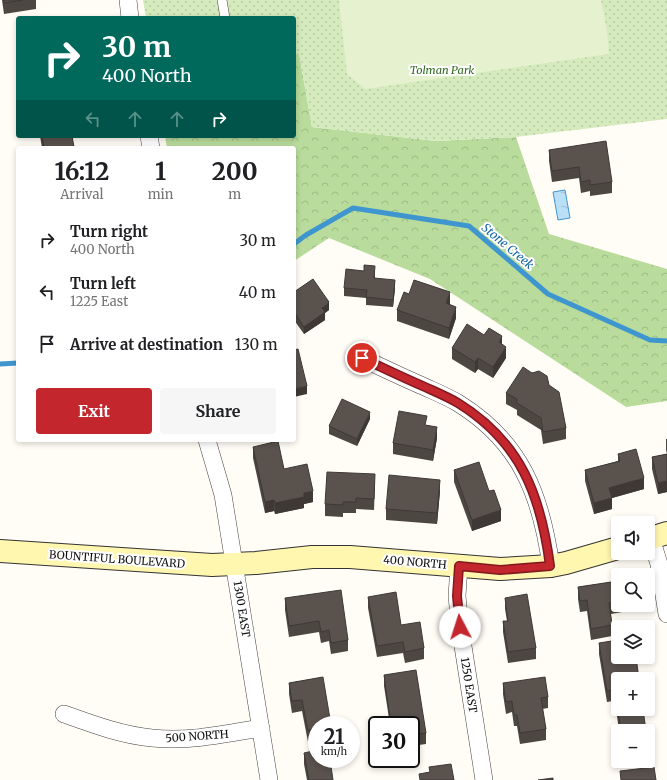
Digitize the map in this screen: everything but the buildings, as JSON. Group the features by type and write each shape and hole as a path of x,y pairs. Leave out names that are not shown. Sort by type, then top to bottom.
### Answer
{"main road":[{"name":"400 NORTH","path":"234,564 337,556 500,570 550,566 611,550"},
{"name":"BOUNTIFUL BOULEVARD","path":"0,551 212,565 234,564"}],"street":[{"path":"128,0 130,16"},
{"path":"362,358 457,402 490,427 504,442 524,472 532,488 543,524 550,566"},
{"name":"1300 EAST","path":"208,442 223,495 269,780"},
{"path":"655,537 667,614"},
{"name":"1250 EAST","path":"459,566 457,596 460,627 484,780"},
{"name":"500 NORTH","path":"64,714 102,728 152,738 199,738 261,728"}],"lane":[{"path":"222,0 225,16"}],"green space":[{"name":"Tolman Park","path":"143,0 667,0 667,119 516,137 436,141 312,127 299,53 296,54 296,16 146,16"},
{"path":"339,0 601,0 607,31 609,54 365,89 347,74"},
{"path":"299,53 312,127 436,141 516,137 549,234 667,269 667,401 626,407 430,279 329,238 296,260 296,146 167,146 165,138 296,138 296,54"}],"water":[{"path":"565,190 570,218 558,220 553,192"}],"waterway":[{"name":"Stone Creek","path":"296,242 306,235 353,208 469,226 548,294 650,340 667,341"},
{"path":"0,364 16,363"}],"route":[{"path":"362,358 457,402 474,414 490,427 504,442 515,457 532,488 543,524 550,566 500,570 459,566 457,596 460,627"}]}
